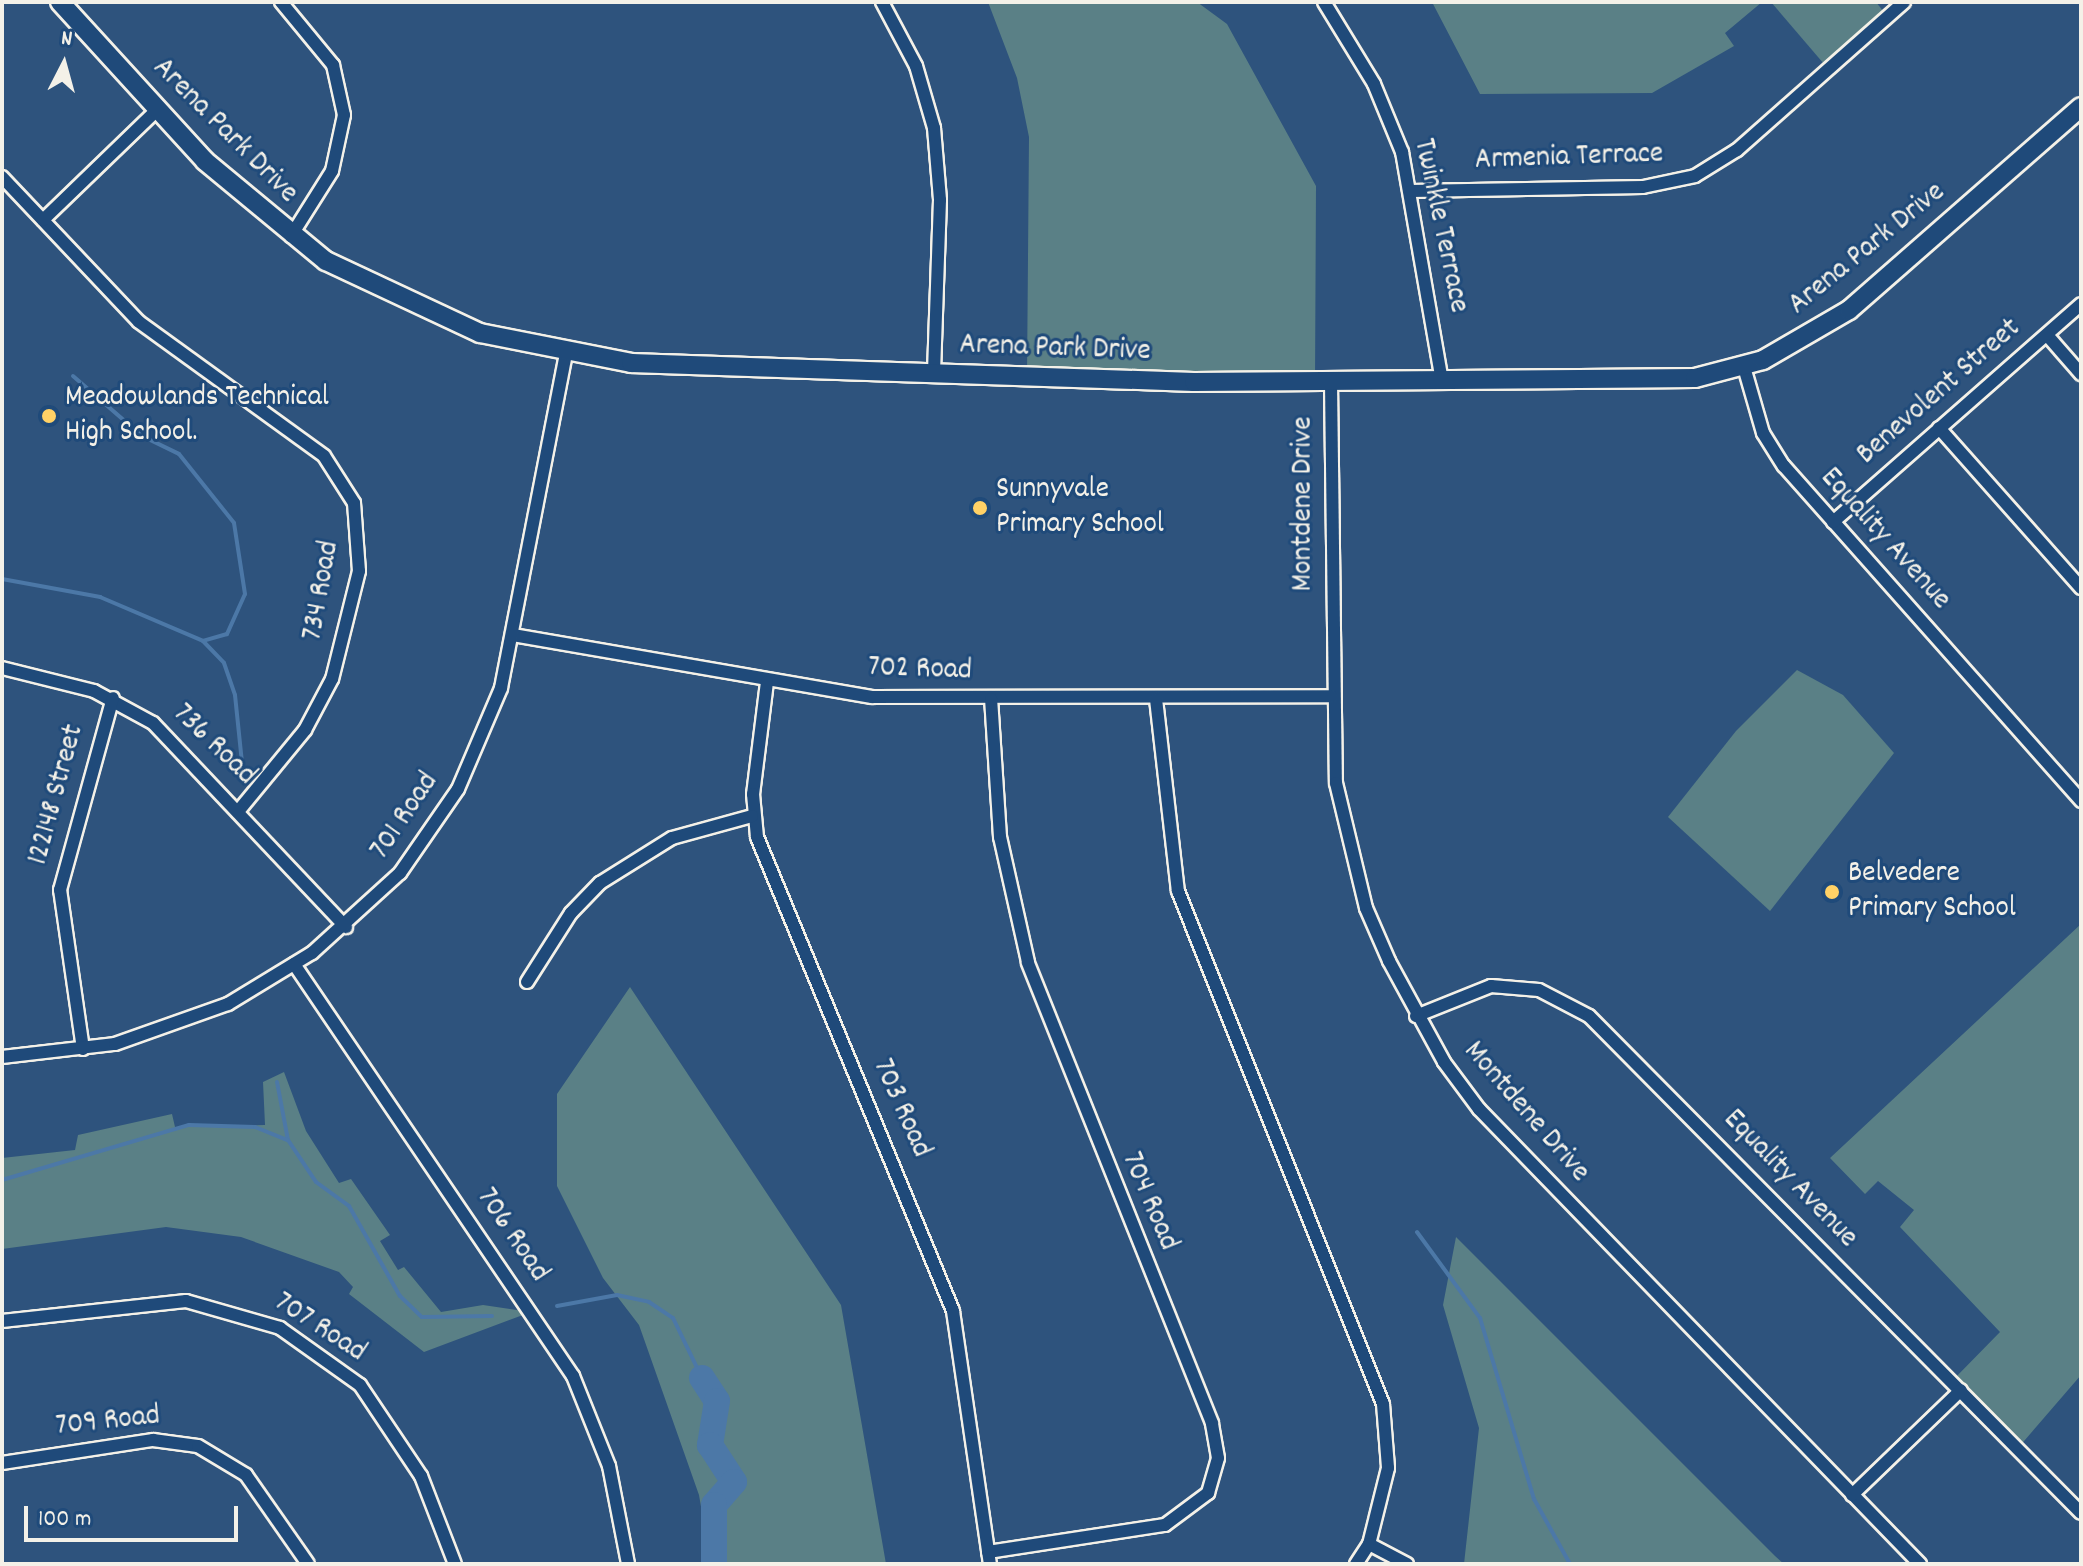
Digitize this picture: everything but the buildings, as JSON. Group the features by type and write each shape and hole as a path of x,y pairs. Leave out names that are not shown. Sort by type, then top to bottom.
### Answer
{"street":[{"name":"Arena Park Drive","path":"60,2 158,109 291,236 437,318 566,355 934,374 1331,383 1657,381 1744,367 1849,310 2081,107"},
{"path":"281,2 333,65 344,115 332,171 291,236"},
{"path":"882,2 916,66 934,128 940,200 934,374"},
{"name":"Twinkle Terrace","path":"1324,2 1374,84 1411,191 1442,382"},
{"name":"Armenia Terrace","path":"1411,191 1643,187 1688,179 1737,150 1904,2"},
{"path":"43,220 158,109"},
{"name":"734 Road","path":"2,177 139,322 324,456 354,503 359,571 332,679 305,730 241,808"},
{"name":"Benevolent Street","path":"1833,522 2081,304"},
{"path":"2047,335 2081,374"},
{"name":"701 Road","path":"2,1057 83,1049 199,1017 294,964 346,927 388,887 452,799 490,717 513,635 566,355"},
{"name":"Equality Avenue","path":"1744,367 1774,453 2081,801"},
{"name":"Montdene Drive","path":"1331,383 1331,696 1350,853 1366,908 1416,1016 1490,1120 1920,1564"},
{"path":"1939,428 2081,588"},
{"name":"702 Road","path":"513,635 767,682 872,697 1156,699 1331,696"},
{"name":"736 Road","path":"2,668 113,698 153,723 241,808 346,927"},
{"name":"703 Road","path":"767,682 752,816 953,1311 989,1558"},
{"name":"122148 Street","path":"83,1049 60,890 113,698"},
{"name":"704 Road","path":"989,1558 1165,1525 1208,1493 1218,1458 1212,1423 1028,962 1000,837 991,699"},
{"path":"1156,699 1178,891 1383,1404 1388,1468 1369,1544 1356,1564"},
{"path":"527,982 571,913 600,883 672,838 752,816"},
{"name":"706 Road","path":"294,964 573,1376 609,1466 628,1564"},
{"name":"Equality Avenue","path":"1416,1016 1491,986 1539,990 1589,1016 2081,1513"},
{"name":"707 Road","path":"2,1321 186,1301 280,1328 360,1385 421,1476 455,1564"},
{"path":"1852,1495 1961,1390"},
{"name":"709 Road","path":"2,1463 153,1440 198,1446 246,1475 308,1564"},
{"path":"1369,1544 1407,1564"}],"green space":[{"path":"988,2 1197,2 1227,24 1316,186 1315,383 1027,377 1029,137 1017,78"},
{"path":"1432,2 1762,2 1725,33 1734,46 1652,93 1480,94"},
{"path":"1771,2 1876,2 1883,11 1824,64"},
{"path":"1797,670 1843,695 1894,753 1770,911 1668,817 1736,731"},
{"path":"2081,924 2081,1375 2018,1448 1952,1381 2000,1332 1900,1227 1914,1210 1878,1181 1865,1194 1830,1158"},
{"path":"630,987 841,1305 886,1564 711,1564 699,1495 639,1325 603,1278 557,1186 557,1094"},
{"path":"284,1072 306,1131 339,1183 351,1179 390,1235 380,1241 398,1270 404,1267 441,1312 483,1305 531,1312 424,1352 349,1294 353,1287 339,1272 241,1237 166,1227 2,1249 2,1158 75,1150 78,1135 172,1114 175,1127 265,1125 263,1082"},
{"path":"1456,1237 1784,1564 1464,1564 1479,1428 1443,1305"}],"waterway":[{"path":"73,376 142,436 179,454 234,523 245,594 227,634 203,641"},
{"path":"2,579 100,597 203,641 224,663 235,695 243,773"},
{"path":"277,1082 288,1140 316,1182 349,1206 400,1296 422,1317 492,1316"},
{"path":"2,1180 189,1125 255,1127 288,1140"},
{"path":"1417,1232 1480,1318 1534,1499 1570,1564"},
{"path":"557,1306 617,1295 649,1302 673,1318 702,1378"},
{"path":"702,1378 717,1401 710,1445 734,1482 714,1505 714,1564"}],"place":[{"name":"Meadowlands Technical High School.","path":"49,416"},
{"name":"Sunnyvale Primary School","path":"980,508"},
{"name":"Belvedere Primary School","path":"1832,892"}]}
